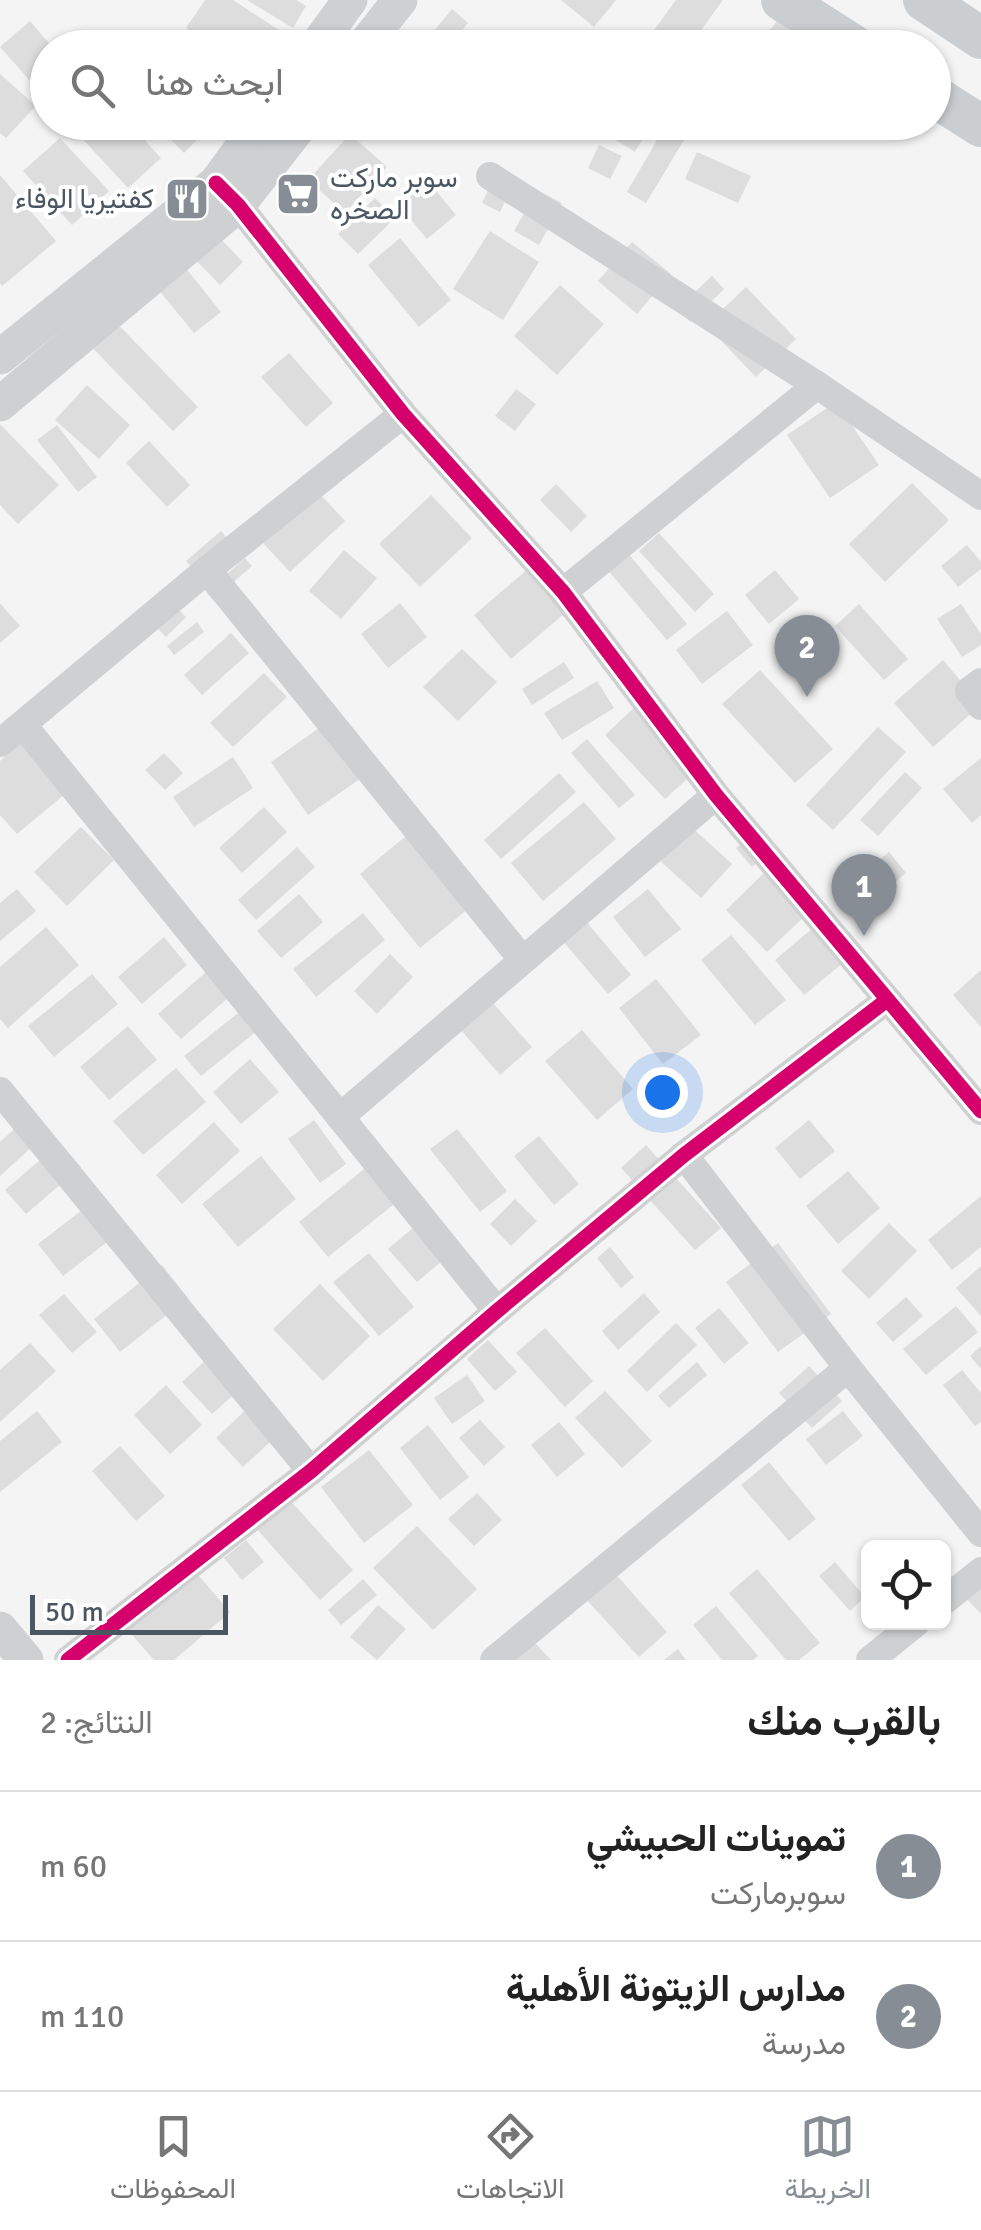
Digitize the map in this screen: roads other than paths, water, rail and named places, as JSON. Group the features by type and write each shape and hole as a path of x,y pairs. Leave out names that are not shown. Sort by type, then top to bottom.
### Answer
{"main road":[{"path":"782,0 829,30"},
{"path":"924,0 981,38"},
{"path":"951,107 981,126"}],"street":[{"path":"328,30 350,0"},
{"path":"376,30 400,0"},
{"path":"0,356 227,194 252,140"},
{"path":"0,404 285,140"},
{"path":"490,176 981,496"},
{"path":"227,194 403,414 563,592 716,796 981,1111"},
{"path":"563,592 817,386"},
{"path":"0,743 207,570 403,414"},
{"path":"207,570 522,959"},
{"path":"981,682 969,691 981,706"},
{"path":"23,725 497,1311"},
{"path":"340,1117 716,796"},
{"path":"68,1660 311,1471 684,1155 887,1000"},
{"path":"0,1091 311,1471"},
{"path":"684,1155 981,1533"},
{"path":"494,1660 848,1368"},
{"path":"951,1595 981,1571"},
{"path":"0,1628 26,1660"},
{"path":"870,1660 906,1630"}],"place":[{"name":"سوبر ماركت الصخره","path":"298,194"},
{"name":"كفتيريا الوفاء","path":"187,199"},
{"name":"مدارس الزيتونة الأهلية","path":"807,697"},
{"name":"تموينات الحبيشي","path":"864,936"}]}
